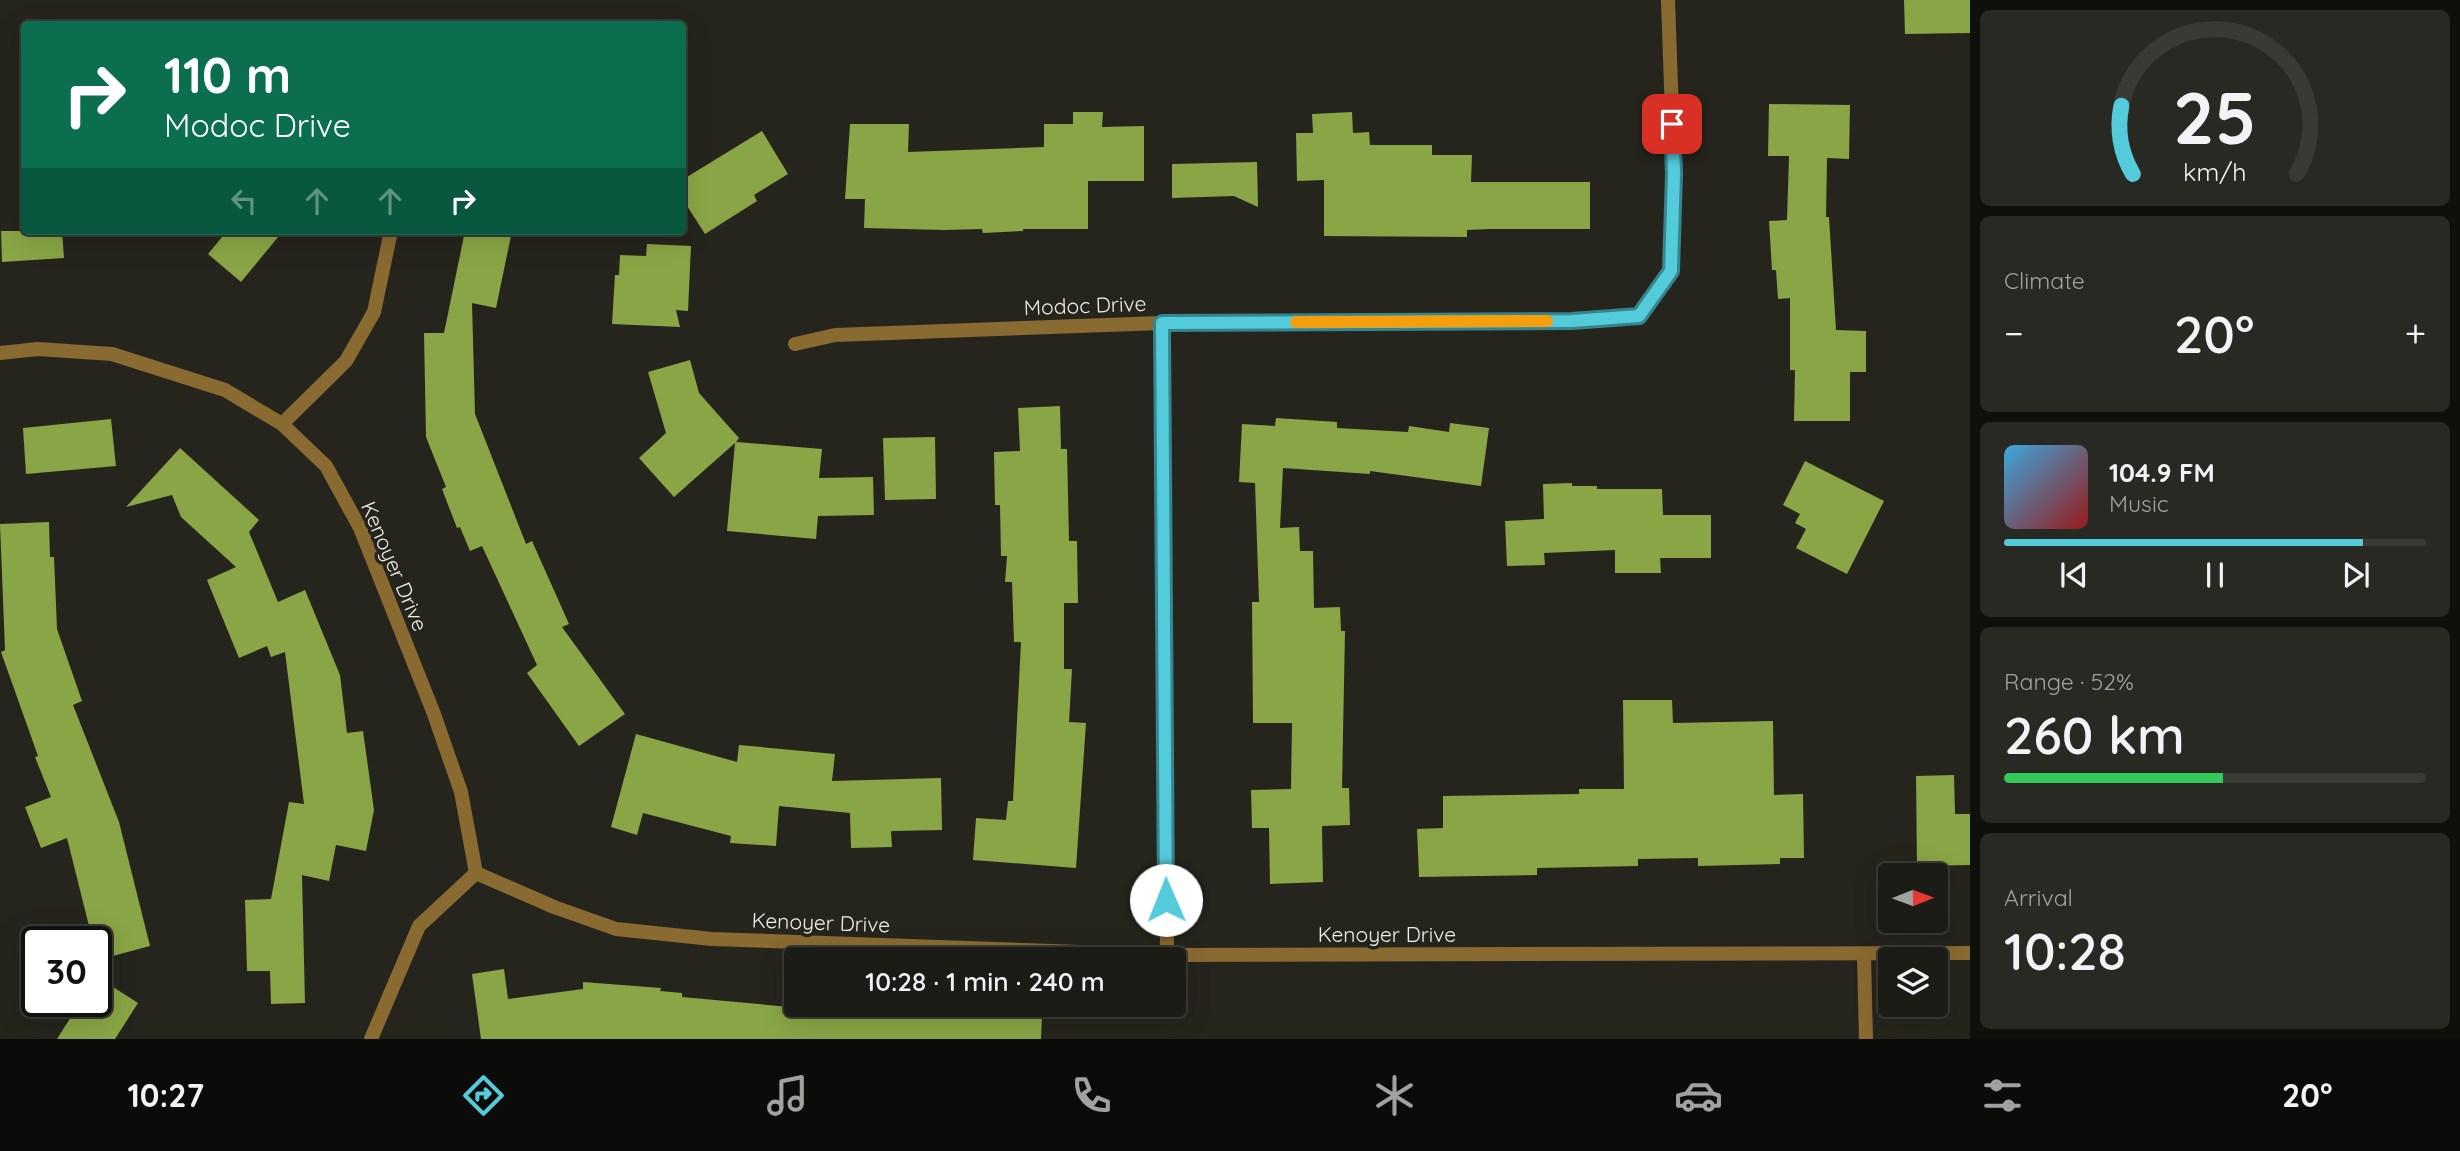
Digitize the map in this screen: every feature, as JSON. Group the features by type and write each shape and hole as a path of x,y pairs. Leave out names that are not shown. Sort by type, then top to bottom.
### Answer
{"street":[{"name":"Modoc Drive","path":"795,344 835,335 1162,323 1572,321 1639,316 1671,271 1674,173 1668,0"},
{"path":"282,424 346,361 374,312 390,235"},
{"path":"1162,323 1167,947"},
{"name":"Kenoyer Drive","path":"0,353 38,349 112,354 225,390 282,424 326,466 360,528 434,714 461,792 476,873 554,907 616,929 712,939 940,947"},
{"path":"371,1039 419,926 476,873"},
{"name":"Kenoyer Drive","path":"1186,955 1970,953"},
{"path":"1864,955 1866,1039"}],"building":[{"path":"1904,0 1970,0 1970,33 1905,34"},
{"path":"1769,104 1850,105 1849,159 1827,158 1826,217 1829,217 1836,330 1866,331 1866,372 1850,372 1850,421 1794,421 1795,370 1790,370 1790,298 1778,299 1776,270 1772,270 1769,221 1787,220 1789,156 1768,156"},
{"path":"1073,112 1103,112 1102,127 1144,126 1144,181 1088,181 1088,229 1023,229 983,233 982,229 864,228 865,199 845,199 850,124 909,124 908,152 1044,147 1044,124 1073,124"},
{"path":"1352,112 1353,133 1369,132 1370,145 1432,145 1432,155 1472,155 1471,182 1590,182 1590,229 1467,230 1467,237 1324,236 1324,180 1297,181 1296,133 1313,133 1312,114"},
{"path":"762,131 788,174 754,195 757,201 705,234 686,204 686,178"},
{"path":"1257,162 1258,207 1234,196 1172,198 1172,164"},
{"path":"1,231 21,231 21,235 62,235 64,258 2,262"},
{"path":"224,235 280,235 241,282 208,254"},
{"path":"464,235 511,235 496,308 472,303 475,414 526,544 532,541 569,624 562,627 625,714 579,746 527,673 537,665 482,546 470,551 460,527 457,528 442,489 446,487 426,437 424,333 444,333"},
{"path":"647,244 691,246 688,311 676,310 680,327 612,324 615,275 619,275 620,255 646,256"},
{"path":"690,360 699,393 739,438 736,442 822,449 819,478 873,477 874,515 818,516 816,539 727,531 735,443 674,497 639,458 666,433 648,372"},
{"path":"1060,406 1061,449 1067,449 1069,541 1077,541 1078,603 1064,603 1064,669 1072,669 1069,722 1086,723 1076,868 973,860 976,818 1006,820 1008,801 1013,801 1021,642 1014,642 1012,582 1005,582 1007,556 1001,556 1000,505 995,505 994,452 1020,451 1018,408"},
{"path":"1276,418 1337,422 1337,428 1408,432 1409,426 1449,432 1450,423 1489,428 1481,486 1370,471 1370,474 1283,468 1280,528 1299,527 1300,551 1313,551 1314,608 1340,607 1341,631 1345,631 1342,788 1349,788 1350,825 1322,826 1323,882 1270,884 1269,828 1252,828 1251,790 1291,789 1292,723 1253,723 1252,602 1259,602 1255,483 1239,482 1242,424 1275,426"},
{"path":"111,419 116,466 26,474 23,428"},
{"path":"935,437 936,499 885,500 883,438"},
{"path":"180,448 259,520 249,532 278,602 305,590 340,675 347,733 363,731 374,810 366,851 336,845 329,881 302,875 305,1003 271,1004 270,971 247,971 245,900 271,899 289,802 304,804 285,652 271,657 267,646 239,658 207,580 236,567 181,517 172,495 126,507"},
{"path":"1805,461 1884,501 1847,574 1796,548 1806,529 1795,523 1800,514 1783,505"},
{"path":"1572,483 1572,486 1597,486 1597,489 1662,489 1663,515 1711,515 1711,558 1660,558 1661,573 1615,573 1615,550 1544,553 1545,565 1507,566 1505,521 1544,519 1543,484"},
{"path":"49,522 50,557 54,557 57,629 82,701 73,705 119,822 150,946 112,956 112,926 89,926 67,838 41,848 25,807 51,797 1,652 5,650 0,524"},
{"path":"1623,700 1672,700 1673,723 1773,721 1774,795 1803,794 1804,858 1780,858 1780,864 1698,866 1698,858 1638,859 1638,866 1537,868 1537,875 1419,877 1417,829 1443,828 1443,796 1579,794 1579,789 1624,789"},
{"path":"636,734 737,762 739,745 835,754 832,781 941,778 942,830 891,831 892,847 851,848 850,813 779,806 776,846 730,843 731,836 643,813 637,835 611,827"},
{"path":"1954,775 1955,814 1970,814 1970,865 1917,863 1916,776"},
{"path":"504,969 508,999 583,989 583,982 661,988 660,991 682,993 682,997 784,1006 784,1017 1042,1017 1041,1039 481,1039 472,974"},
{"path":"112,986 138,1003 115,1039 57,1039 71,1017 112,1017"}],"slow traffic":[{"path":"1296,322 1547,321"}],"route":[{"path":"1166,900 1162,323 1572,321 1639,316 1671,271 1674,173 1672,124"}]}
